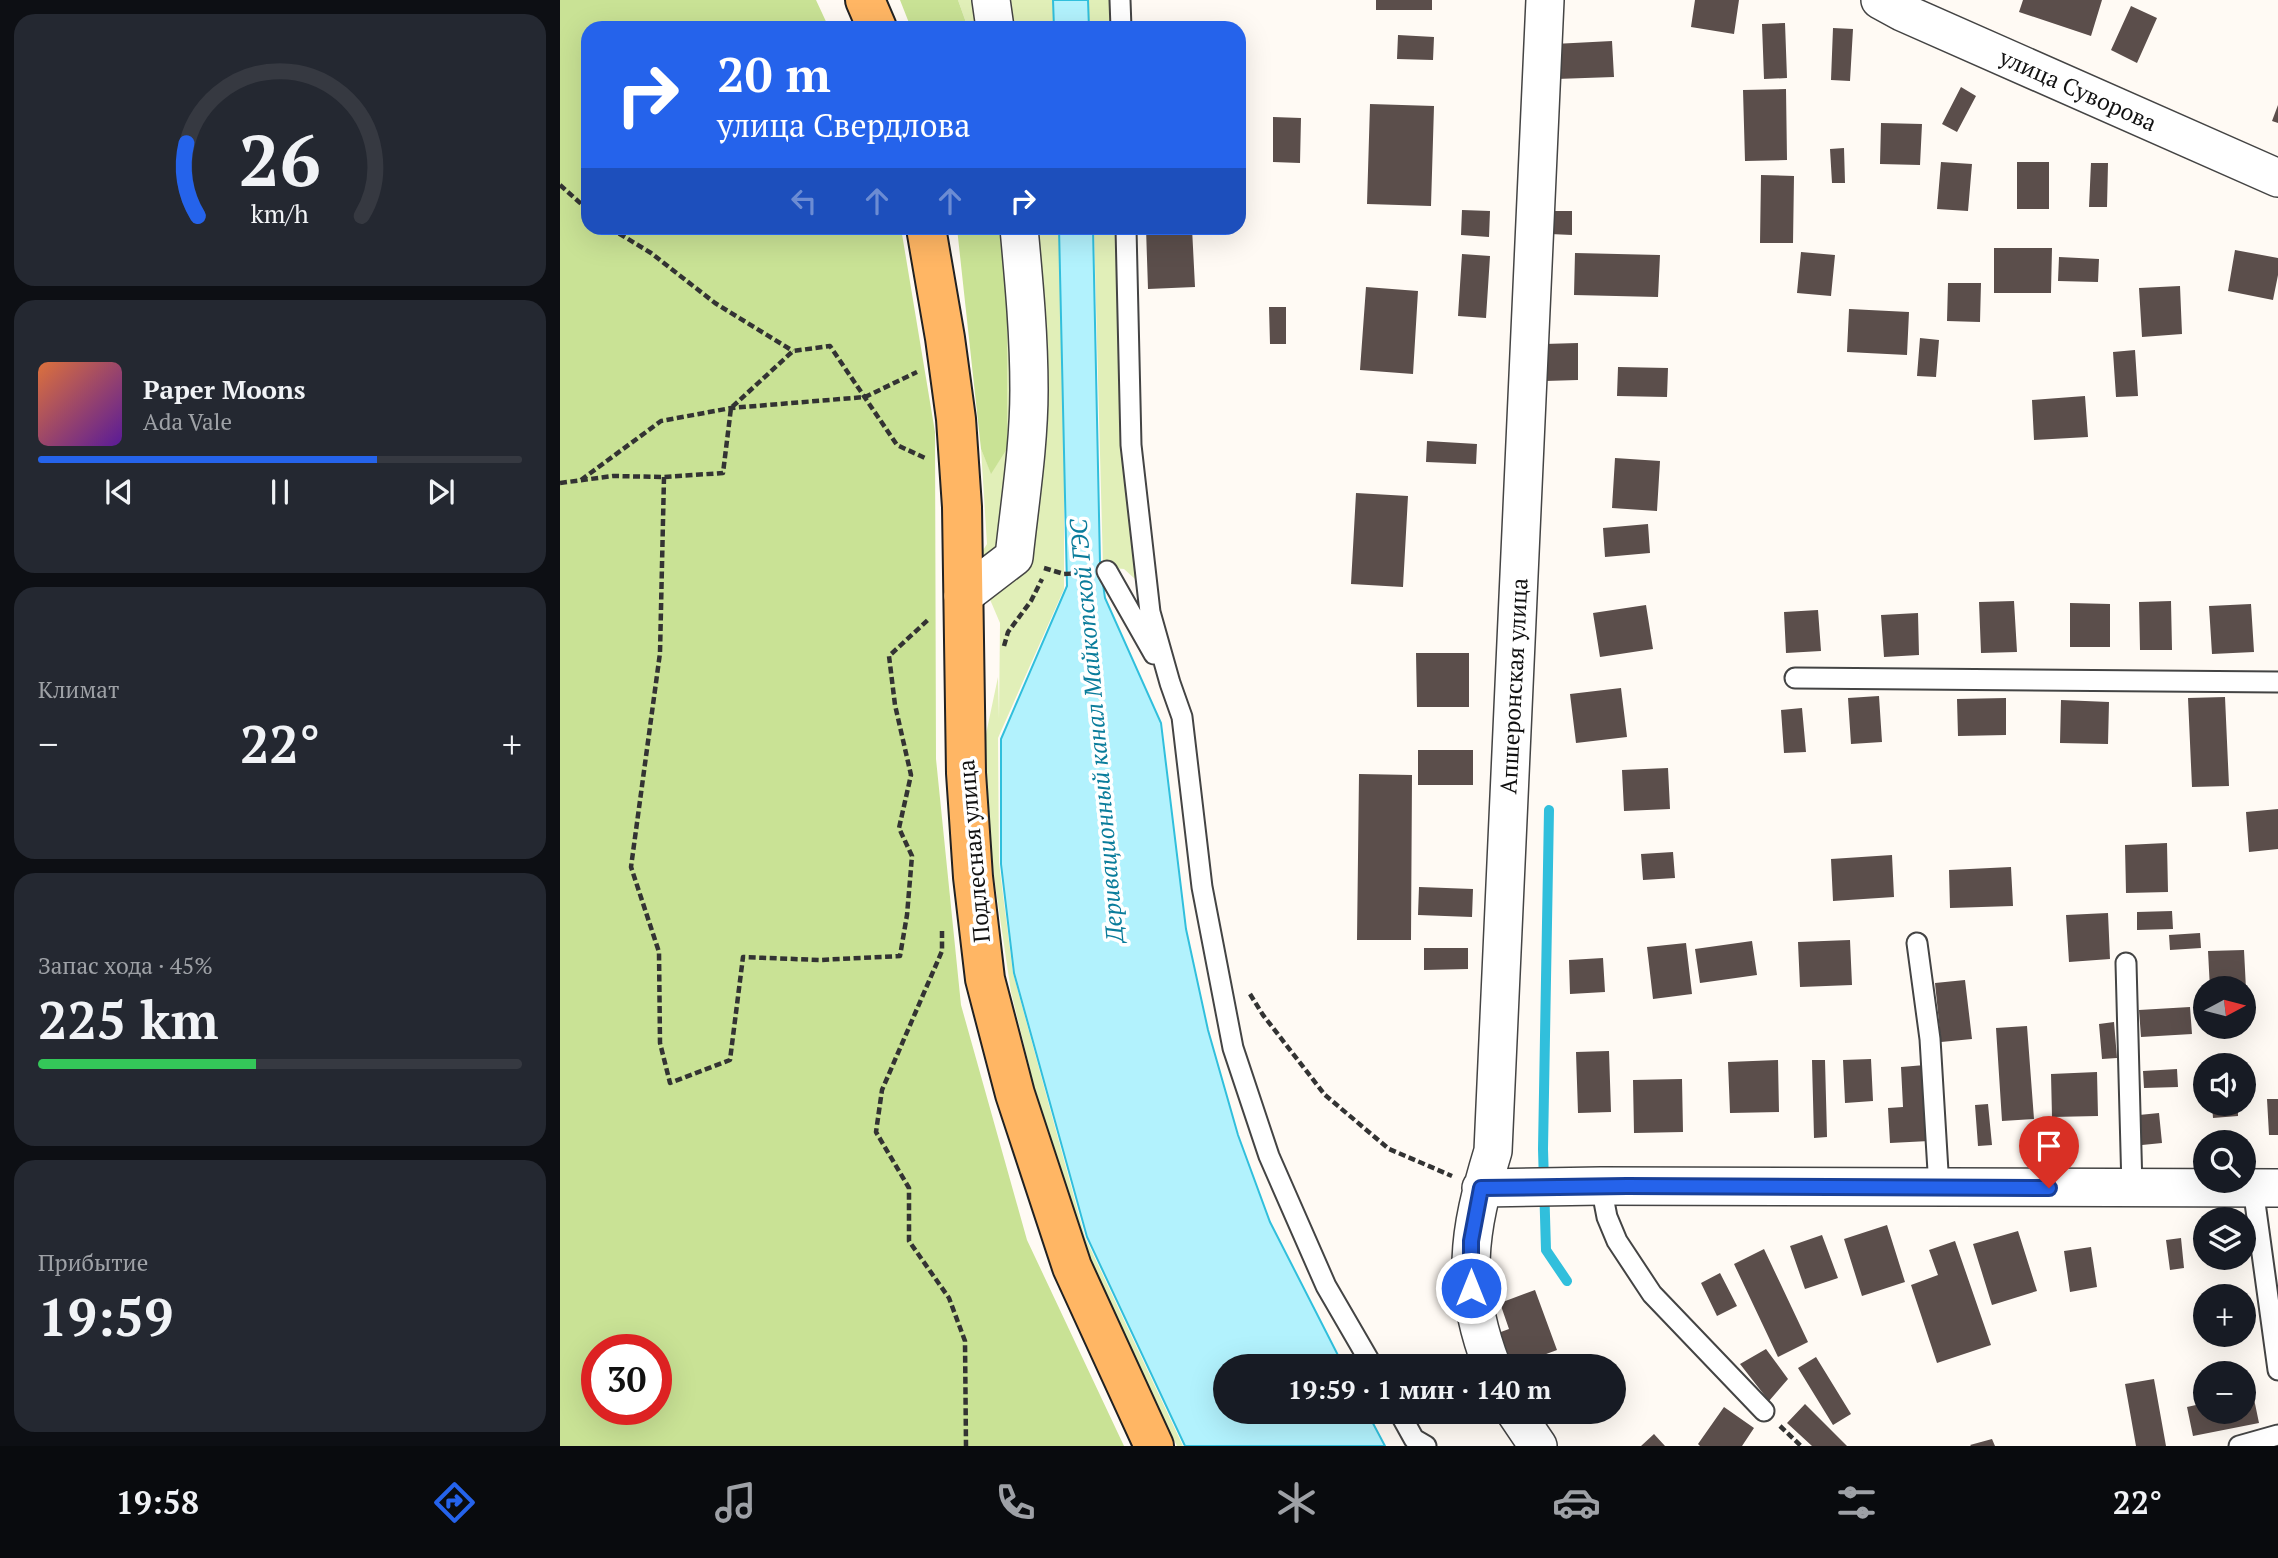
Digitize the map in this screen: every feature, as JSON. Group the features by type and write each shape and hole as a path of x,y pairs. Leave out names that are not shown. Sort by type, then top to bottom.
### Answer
{"main road":[{"path":"865,0 874,21"},
{"name":"Подлесная улица","path":"927,235 956,419 962,507 950,604 973,877 985,979 1015,1094 1072,1267 1154,1446"}],"street":[{"path":"991,0 994,21"},
{"name":"Апшеронская улица","path":"1487,1354 1480,1336 1471,1288 1471,1241 1499,1188 1493,1151 1545,0"},
{"name":"улица Суворова","path":"1880,0 2278,178"},
{"path":"950,604 1014,557 1026,452 1029,392 1028,326 1020,235"},
{"path":"1499,1188 2265,1188"},
{"path":"1523,1424 1538,1446"}],"lane":[{"path":"1120,0 1121,21"},
{"path":"1126,235 1131,445 1150,612 1182,717 1202,887 1233,1048 1269,1156 1321,1274 1366,1354"},
{"path":"1107,571 1170,683"},
{"path":"1795,678 2278,682"},
{"path":"1917,943 1930,1039 1939,1188"},
{"path":"2126,963 2132,1188"},
{"path":"1584,1187 1607,1217 1617,1241 1652,1294 1764,1411"},
{"path":"2265,1188 2278,1370"},
{"path":"1406,1424 1415,1439 1426,1446"},
{"path":"2239,1446 2278,1435"}],"path":[{"path":"560,185 581,204"},
{"path":"621,235 651,253 715,303 793,351"},
{"path":"581,480 661,421 731,408 865,397 936,362 945,338"},
{"path":"560,483 612,476 664,477 723,473 731,408 793,351 830,345 897,446 928,460"},
{"path":"664,477 660,653 631,867 659,952 660,1043 670,1083 730,1060 743,957 820,960 900,956 912,856 899,828 911,775 895,705 889,656 950,604"},
{"path":"1004,646 1008,632 1031,601 1046,568"},
{"path":"942,924 942,951 882,1090 876,1132 909,1188 909,1241 949,1298 965,1341 966,1446"},
{"path":"1250,993 1263,1015 1325,1095 1389,1149 1499,1188"}],"green space":[{"path":"560,0 816,0 826,21 581,21 581,235 902,235 935,432 936,759 961,1005 1027,1240 1124,1446 560,1446"},
{"path":"900,0 958,0 966,21 908,21"},
{"path":"958,0 1054,0 1055,21 966,21"},
{"path":"1088,0 1120,0 1120,21 1089,21"},
{"path":"958,235 1000,235 1007,300 1007,449 991,474 981,449"},
{"path":"1000,235 1060,235 1064,589 998,738 999,863 1013,973 1085,1237 1183,1446 1177,1446 1139,1374 1087,1256 1039,1106 1011,992 994,877 982,753 998,677 999,719 1000,623 980,576 980,555 987,544 981,449 991,473 1007,449 1007,300"},
{"path":"1094,235 1125,235 1145,588 1124,569 1103,567"}],"water":[{"path":"1053,0 1088,0 1089,21 1054,21"},
{"name":"Деривационный канал Майкопской ГЭС","path":"1059,235 1093,235 1100,563 1105,598 1161,723 1186,929 1208,1030 1238,1135 1270,1222 1337,1354 1213,1354 1213,1424 1373,1424 1385,1446 1185,1446 1087,1237 1014,973 1001,864 1001,739 1067,586"}],"building":[{"path":"1376,0 1432,0 1432,10 1376,10"},
{"path":"1695,0 1739,0 1734,34 1691,27"},
{"path":"2023,0 2102,0 2091,36 2019,12"},
{"path":"2131,6 2157,18 2137,63 2111,50"},
{"path":"1785,23 1787,78 1764,79 1762,24"},
{"path":"1833,28 1853,29 1850,81 1831,80"},
{"path":"1398,35 1434,37 1433,60 1397,59"},
{"path":"1612,41 1614,77 1556,79 1554,44"},
{"path":"1961,87 1976,96 1957,132 1942,124"},
{"path":"1786,89 1787,160 1745,161 1743,90"},
{"path":"1370,104 1434,106 1431,206 1367,204"},
{"path":"2278,105 2278,123 2272,121"},
{"path":"1273,117 1301,118 1300,163 1273,162"},
{"path":"1881,123 1922,124 1920,165 1880,164"},
{"path":"1844,148 1845,183 1832,183 1830,149"},
{"path":"1941,162 1972,164 1968,211 1937,209"},
{"path":"2017,162 2049,162 2049,209 2017,209"},
{"path":"2091,163 2108,163 2107,207 2089,207"},
{"path":"1761,175 1794,176 1793,243 1760,243"},
{"path":"1462,210 1490,211 1489,237 1461,235"},
{"path":"1551,211 1572,211 1572,235 1550,234"},
{"path":"1146,235 1192,235 1195,287 1148,289"},
{"path":"1994,248 2052,248 2051,293 1994,293"},
{"path":"2235,250 2278,258 2273,300 2228,291"},
{"path":"1801,252 1835,255 1831,296 1797,293"},
{"path":"1575,253 1660,255 1658,297 1574,295"},
{"path":"1462,254 1490,256 1486,318 1458,316"},
{"path":"2059,257 2099,259 2098,282 2058,281"},
{"path":"1948,283 1981,283 1980,322 1947,321"},
{"path":"2180,286 2182,334 2142,337 2139,288"},
{"path":"1366,287 1418,291 1413,374 1360,370"},
{"path":"1269,307 1286,307 1286,344 1270,344"},
{"path":"1849,309 1909,312 1907,355 1847,352"},
{"path":"1920,338 1939,340 1936,377 1917,376"},
{"path":"1578,343 1578,380 1545,381 1544,344"},
{"path":"2135,350 2138,396 2116,397 2113,352"},
{"path":"1618,367 1668,368 1667,397 1617,396"},
{"path":"2085,396 2088,437 2034,440 2032,400"},
{"path":"1427,441 1477,444 1476,464 1426,462"},
{"path":"1615,458 1660,461 1657,511 1612,508"},
{"path":"1356,493 1408,496 1403,587 1351,584"},
{"path":"1648,524 1650,553 1605,557 1603,528"},
{"path":"2014,601 2017,652 1981,653 1979,602"},
{"path":"2171,601 2172,650 2140,650 2139,602"},
{"path":"2070,603 2110,604 2110,647 2070,647"},
{"path":"2251,604 2254,652 2212,654 2209,606"},
{"path":"1646,605 1653,649 1600,657 1593,613"},
{"path":"1818,610 1821,651 1786,653 1784,612"},
{"path":"1918,613 1919,655 1884,657 1881,615"},
{"path":"1416,653 1469,653 1469,707 1417,707"},
{"path":"1621,688 1627,737 1576,743 1570,694"},
{"path":"1879,696 1882,742 1851,744 1848,698"},
{"path":"2225,697 2229,786 2192,787 2188,698"},
{"path":"2006,698 2006,735 1958,736 1957,699"},
{"path":"2061,700 2109,702 2108,744 2060,743"},
{"path":"1802,708 1806,752 1784,753 1781,710"},
{"path":"1418,750 1473,750 1473,785 1418,785"},
{"path":"1668,768 1670,809 1624,811 1622,770"},
{"path":"1359,774 1412,775 1411,940 1357,940"},
{"path":"2278,809 2278,849 2249,852 2246,812"},
{"path":"2167,843 2168,892 2126,893 2125,845"},
{"path":"1673,852 1675,878 1643,880 1641,854"},
{"path":"1892,855 1894,897 1833,901 1831,859"},
{"path":"2011,867 2013,906 1950,908 1949,870"},
{"path":"1419,887 1473,889 1472,917 1418,915"},
{"path":"2172,911 2173,929 2137,930 2137,912"},
{"path":"2108,913 2110,959 2069,962 2066,915"},
{"path":"2200,933 2201,948 2170,950 2169,935"},
{"path":"1850,940 1852,985 1800,987 1798,942"},
{"path":"1752,941 1757,975 1700,983 1695,949"},
{"path":"1686,943 1692,994 1653,999 1647,947"},
{"path":"1424,948 1468,948 1468,969 1424,970"},
{"path":"2244,950 2245,976 2209,976 2208,951"},
{"path":"1603,958 1605,992 1570,994 1569,960"},
{"path":"1965,980 1972,1039 1941,1042 1935,983"},
{"path":"2190,1007 2192,1034 2141,1037 2139,1010"},
{"path":"2114,1022 2117,1058 2102,1059 2099,1024"},
{"path":"2027,1026 2034,1119 2002,1121 1996,1028"},
{"path":"1609,1051 1611,1112 1578,1113 1576,1052"},
{"path":"1871,1059 1873,1101 1845,1103 1843,1060"},
{"path":"1778,1060 1779,1112 1730,1113 1728,1062"},
{"path":"1812,1060 1825,1060 1827,1137 1814,1138"},
{"path":"1925,1065 1929,1141 1890,1143 1888,1108 1903,1107 1901,1067"},
{"path":"2177,1069 2178,1087 2144,1088 2143,1071"},
{"path":"2097,1072 2098,1116 2052,1117 2051,1074"},
{"path":"1682,1079 1683,1132 1634,1133 1633,1080"},
{"path":"2267,1099 2278,1099 2278,1135 2269,1135"},
{"path":"1988,1104 1992,1145 1978,1146 1975,1105"},
{"path":"2159,1113 2162,1143 2142,1145 2139,1115"},
{"path":"1887,1225 1905,1282 1862,1296 1844,1239"},
{"path":"2018,1231 2037,1291 1992,1305 1973,1244"},
{"path":"1822,1235 1838,1278 1805,1289 1790,1246"},
{"path":"2181,1238 2184,1268 2170,1270 2166,1240"},
{"path":"1955,1241 1991,1345 1937,1363 1911,1285 1938,1275 1929,1250"},
{"path":"2091,1247 2097,1287 2070,1292 2064,1251"},
{"path":"1764,1249 1808,1342 1778,1357 1734,1264"},
{"path":"1720,1273 1737,1306 1717,1316 1701,1283"},
{"path":"1535,1290 1557,1350 1546,1354 1506,1354 1498,1333 1509,1329 1500,1303"},
{"path":"1766,1349 1788,1379 1769,1401 1740,1364"},
{"path":"1816,1357 1851,1414 1833,1425 1798,1368"},
{"path":"2154,1379 2166,1446 2136,1446 2125,1384"},
{"path":"1805,1404 1847,1446 1812,1446 1787,1423"},
{"path":"2193,1406 2193,1424 2254,1424 2193,1436 2187,1407"},
{"path":"1724,1407 1754,1428 1742,1446 1700,1446 1698,1444"},
{"path":"1654,1434 1665,1446 1641,1446"},
{"path":"1992,1439 1995,1446 1970,1445"}],"waterway":[{"path":"1549,810 1543,1149 1546,1250 1567,1281"}],"route":[{"path":"1471,1288 1471,1241 1481,1188 2049,1188"}]}
